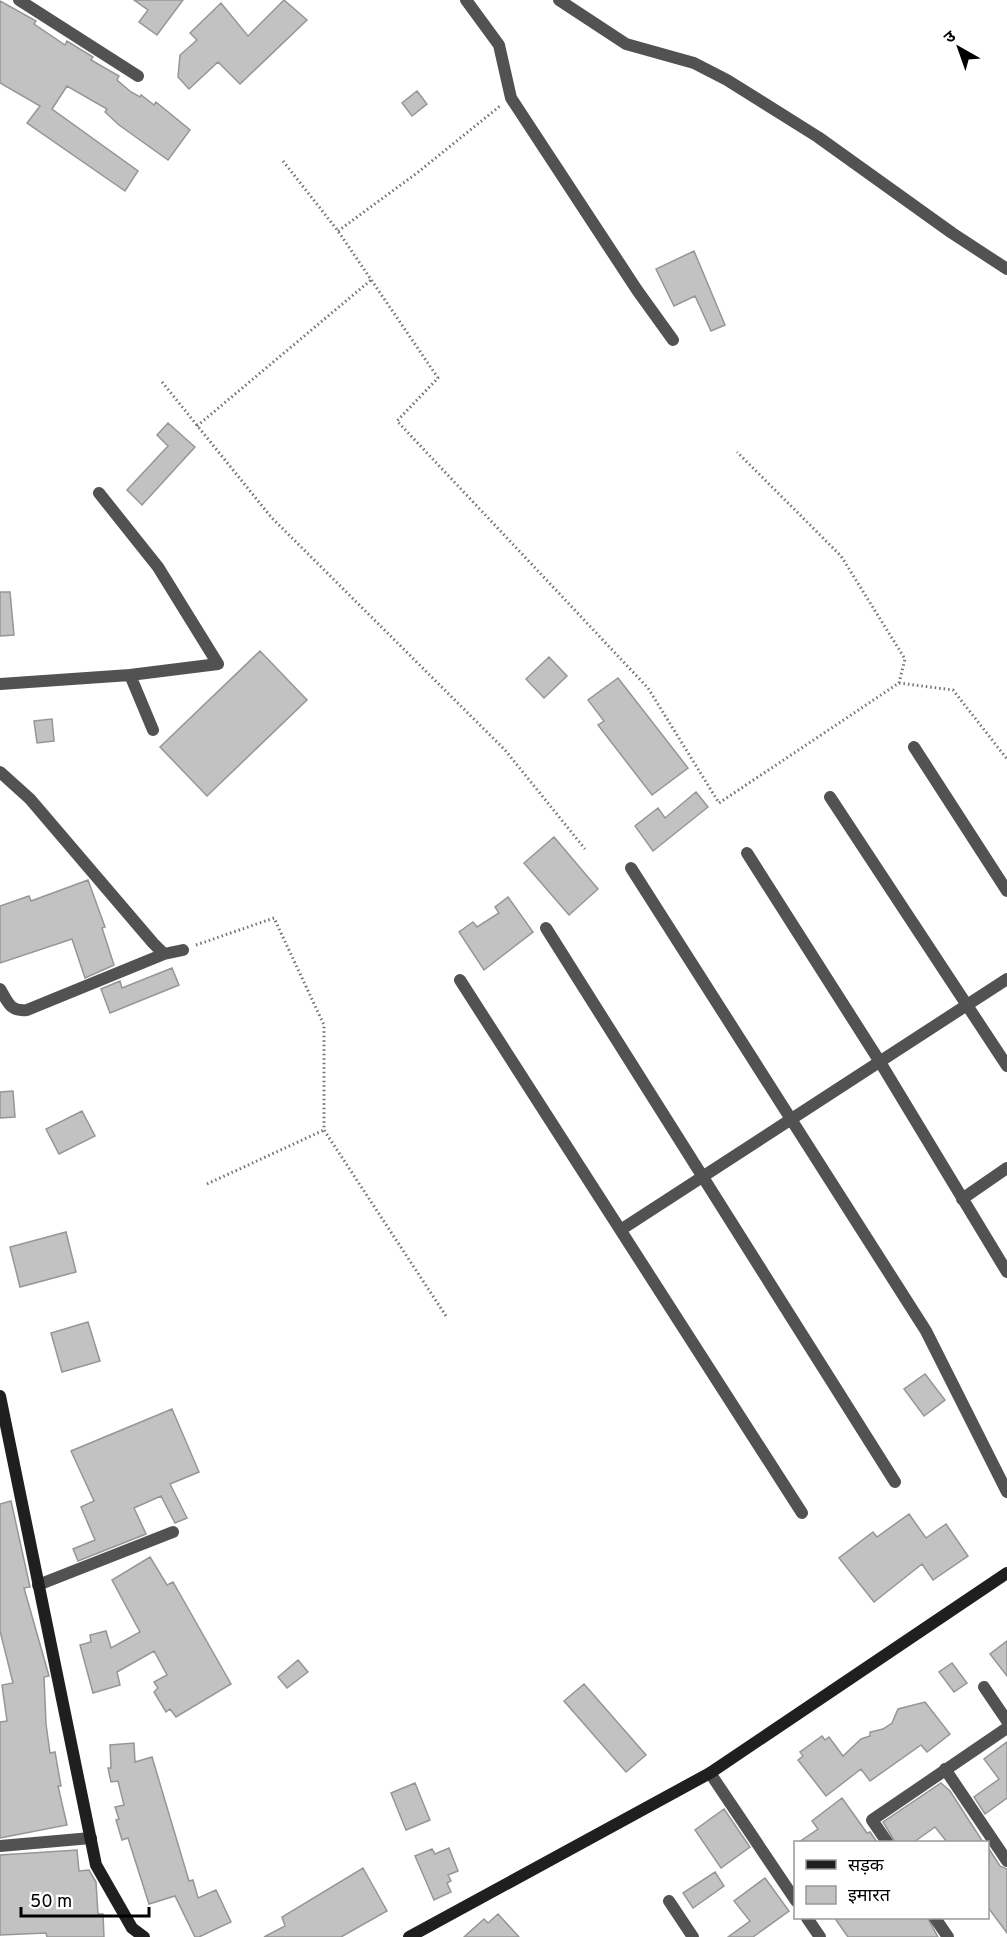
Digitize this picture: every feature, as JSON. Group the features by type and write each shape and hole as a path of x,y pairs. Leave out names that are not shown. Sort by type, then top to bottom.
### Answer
{"main road":[{"path":"0,1396 96,1865 128,1932 144,1937"},
{"path":"409,1937 710,1773 1007,1573"}],"street":[{"path":"19,0 138,76"},
{"path":"466,0 499,45 511,98 637,290 673,340"},
{"path":"559,0 626,44 694,63 727,80 788,121 818,137 952,233 1007,269"},
{"path":"0,684 130,675 218,664 158,567 99,493"},
{"path":"130,675 153,730"},
{"path":"914,747 1007,891"},
{"path":"0,772 30,799 164,954"},
{"path":"830,797 1007,1066"},
{"path":"747,853 880,1062 1007,1272"},
{"path":"631,867 794,1119 926,1331 1007,1492"},
{"path":"546,928 705,1177 895,1482"},
{"path":"0,989 11,1008 18,1011 27,1010 164,954 183,950"},
{"path":"622,1229 1007,979"},
{"path":"460,980 622,1229 802,1513"},
{"path":"962,1199 1007,1168"},
{"path":"38,1585 173,1532"},
{"path":"984,1687 1007,1721"},
{"path":"885,1841 872,1820 1007,1728"},
{"path":"945,1769 1007,1861"},
{"path":"710,1773 794,1899"},
{"path":"0,1846 91,1838"},
{"path":"669,1901 693,1937"},
{"path":"808,1919 820,1937"},
{"path":"936,1919 948,1937"}],"path":[{"path":"338,231 417,173 511,98"},
{"path":"283,161 338,231 438,378 397,421 648,688 719,803 899,683 953,690 1007,759"},
{"path":"197,426 371,280"},
{"path":"162,382 271,517 505,750 585,849"},
{"path":"737,452 841,556 905,659 899,683"},
{"path":"183,950 274,918 324,1025 324,1130 446,1316"},
{"path":"207,1184 324,1130"}],"building":[{"path":"134,0 183,0 157,35 139,22 148,10"},
{"path":"284,0 307,20 240,84 218,62 189,89 178,77 180,55 197,40 190,33 221,3 248,36"},
{"path":"0,1 36,21 34,24 65,45 67,41 93,57 91,60 119,76 117,80 131,92 140,97 141,95 154,105 156,102 190,130 168,160 119,125 105,112 107,109 67,86 52,109 138,171 125,191 27,123 40,106 0,83"},
{"path":"417,91 427,104 412,116 402,103"},
{"path":"694,251 725,325 711,331 695,296 674,306 656,269"},
{"path":"168,423 195,447 142,505 127,490 168,446 157,435"},
{"path":"0,592 10,592 14,635 0,636"},
{"path":"260,651 307,700 207,796 160,747"},
{"path":"549,657 567,676 544,698 526,679"},
{"path":"618,678 688,768 652,795 598,725 604,721 588,700"},
{"path":"52,719 54,741 37,743 34,721"},
{"path":"696,792 708,807 653,851 635,826 658,808 665,818"},
{"path":"554,837 598,889 569,915 524,863"},
{"path":"88,880 105,927 102,928 114,965 85,978 72,939 0,963 0,906 29,896 31,901"},
{"path":"508,897 533,932 484,970 459,932 473,922 477,927 499,913 495,907"},
{"path":"172,968 179,985 110,1013 101,989 120,981 122,988"},
{"path":"13,1091 15,1117 0,1118 0,1092"},
{"path":"82,1111 95,1136 59,1154 46,1129"},
{"path":"66,1232 76,1272 20,1287 10,1247"},
{"path":"88,1322 100,1361 62,1372 51,1333"},
{"path":"925,1374 945,1400 924,1416 904,1389"},
{"path":"172,1409 199,1472 170,1484 187,1518 175,1523 161,1496 134,1508 146,1534 78,1561 73,1549 95,1540 81,1507 94,1501 71,1451"},
{"path":"11,1501 30,1587 24,1588 49,1676 44,1677 46,1724 50,1753 55,1752 61,1786 58,1786 67,1825 0,1838 0,1722 7,1721 2,1685 13,1683 0,1631 0,1504"},
{"path":"909,1514 926,1538 946,1524 968,1556 933,1580 922,1564 874,1602 839,1558 873,1532 877,1537"},
{"path":"150,1557 167,1585 173,1582 231,1684 176,1717 170,1709 166,1712 154,1692 158,1688 154,1682 167,1675 154,1651 117,1672 120,1685 93,1693 80,1645 91,1642 90,1635 106,1631 111,1648 140,1632 112,1580"},
{"path":"1007,1641 1007,1676 990,1654"},
{"path":"298,1660 308,1672 287,1688 278,1677"},
{"path":"952,1663 967,1683 954,1692 939,1672"},
{"path":"584,1684 646,1755 626,1772 564,1701"},
{"path":"925,1702 950,1734 927,1752 921,1745 870,1781 861,1769 826,1796 798,1760 803,1756 800,1752 822,1736 825,1740 829,1737 843,1756 861,1739 870,1736 870,1732 883,1729 892,1723 898,1709"},
{"path":"1007,1742 1007,1798 985,1814 974,1797 999,1779 984,1759"},
{"path":"134,1743 135,1762 152,1757 189,1881 193,1880 198,1898 216,1890 231,1922 199,1937 195,1937 175,1896 149,1904 128,1838 122,1840 115,1807 124,1805 118,1781 111,1782 108,1768 111,1768 110,1745"},
{"path":"415,1783 430,1820 406,1830 391,1793"},
{"path":"941,1783 950,1791 982,1841 946,1841 935,1827 915,1841 894,1841 883,1822"},
{"path":"842,1798 867,1833 870,1832 876,1841 800,1841 818,1829 812,1821"},
{"path":"724,1809 750,1847 721,1868 695,1830"},
{"path":"449,1848 458,1871 448,1875 451,1881 447,1883 451,1892 434,1900 415,1856 432,1849 435,1854"},
{"path":"989,1849 1000,1866 1007,1869 1007,1933 989,1909"},
{"path":"77,1850 79,1871 89,1870 96,1882 98,1914 103,1914 104,1937 47,1937 46,1933 0,1935 0,1855"},
{"path":"363,1868 387,1911 341,1937 264,1937 285,1926 282,1917"},
{"path":"715,1872 724,1886 693,1908 683,1893"},
{"path":"765,1878 789,1911 753,1937 728,1937 750,1921 734,1901"},
{"path":"498,1914 519,1937 464,1937 484,1919 488,1923"},
{"path":"835,1919 928,1919 938,1937 848,1937"}]}
